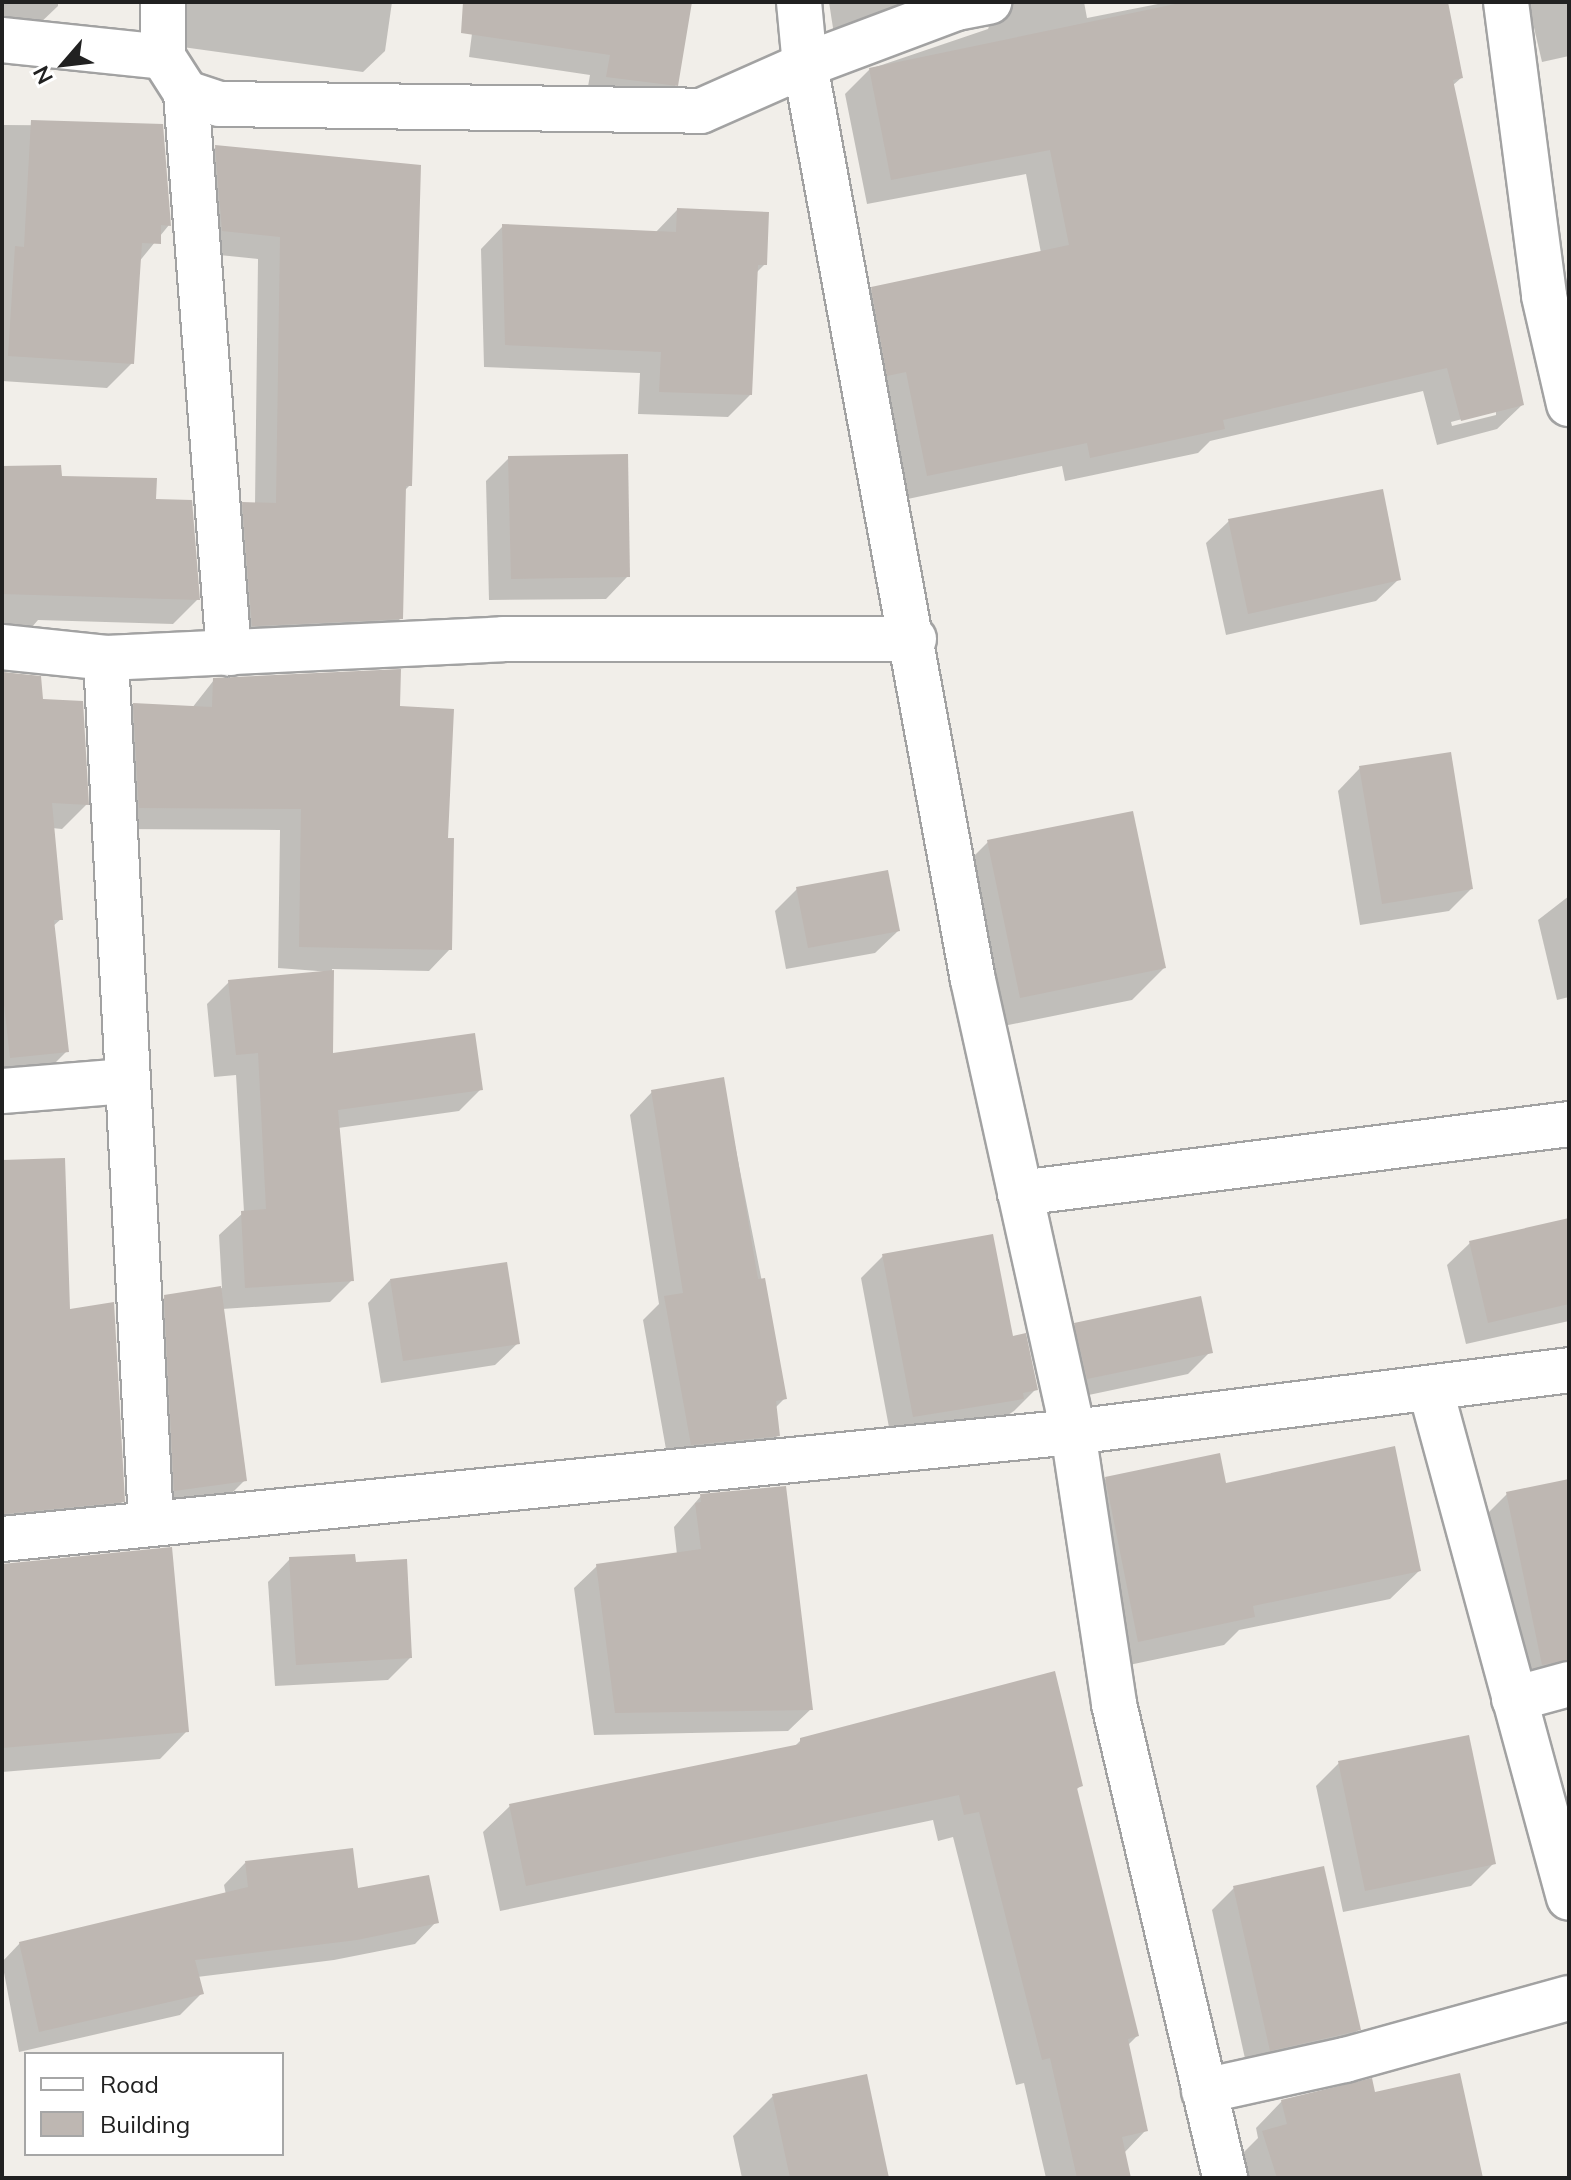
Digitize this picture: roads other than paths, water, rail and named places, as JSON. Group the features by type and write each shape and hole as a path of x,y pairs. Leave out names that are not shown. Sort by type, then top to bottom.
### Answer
{"street":[{"path":"163,2 175,75 229,653"},
{"path":"799,2 805,65 914,639 973,980 1073,1432 1114,1704 1225,2178"},
{"path":"2,40 175,75 219,104 701,111 805,65 957,8 989,2"},
{"path":"1506,2 1544,296 1569,404"},
{"path":"2,647 106,658 503,639 914,639"},
{"path":"106,658 151,1522"},
{"path":"2,1091 126,1081"},
{"path":"1020,1193 1569,1124"},
{"path":"2,1539 151,1522 467,1495 1073,1432 1431,1391 1569,1370"},
{"path":"1431,1391 1569,1898"},
{"path":"1514,1699 1569,1684"},
{"path":"1204,2091 1345,2060 1569,1998"}]}
